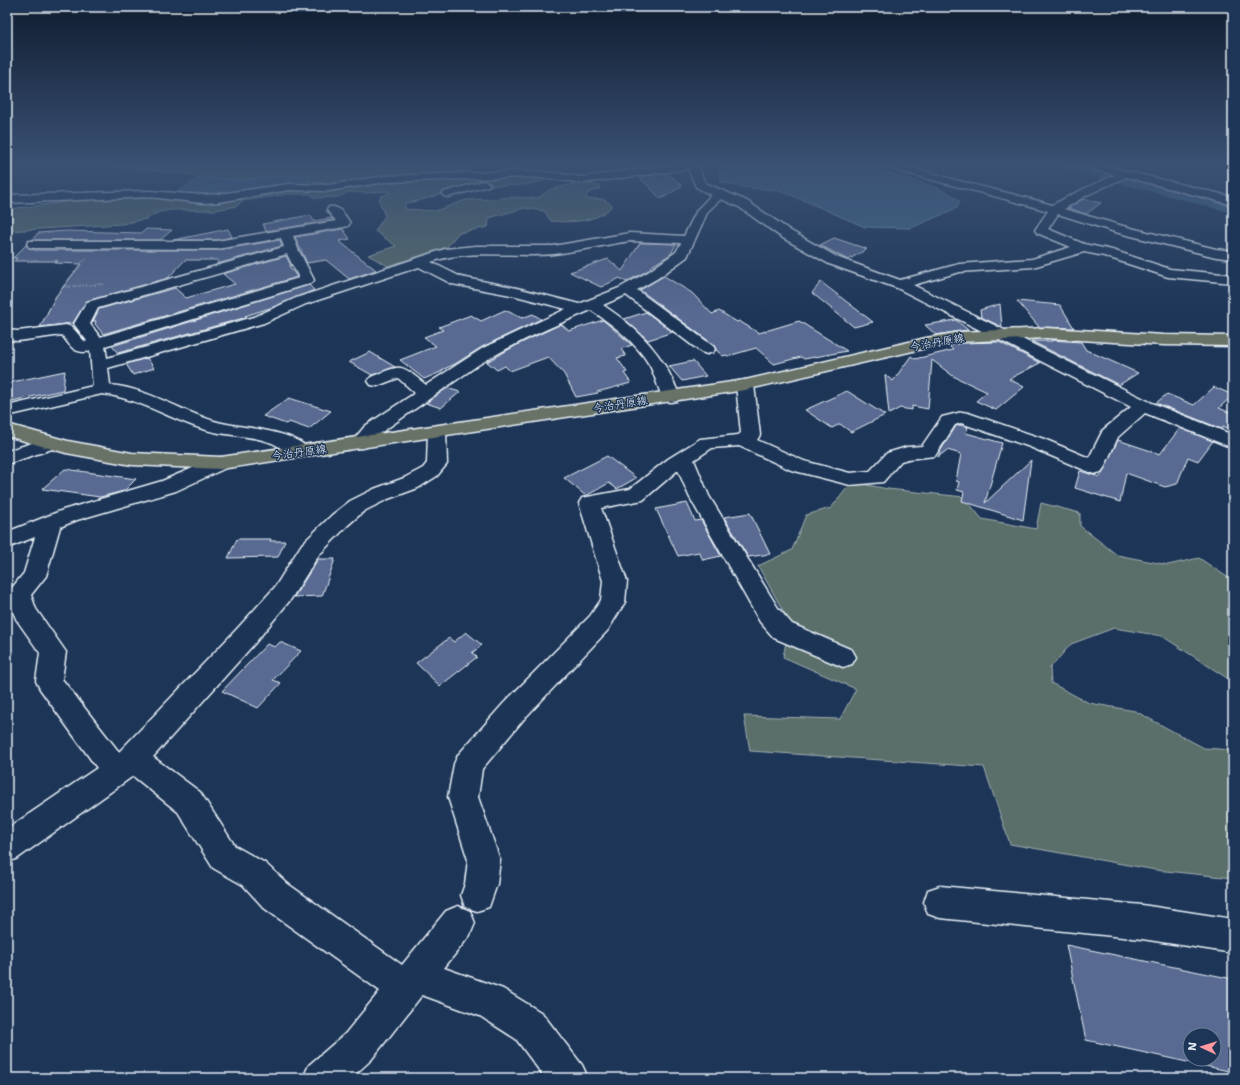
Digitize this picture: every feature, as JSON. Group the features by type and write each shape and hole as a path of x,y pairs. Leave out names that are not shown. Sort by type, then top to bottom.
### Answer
{"main road":[{"name":"今治丹原線","path":"7,430 66,447 132,459 221,462 301,452 745,386 926,343 960,337 1046,333 1171,340 1233,341"}],"street":[{"path":"34,244 217,244 344,223 338,215"},
{"path":"361,443 372,430 472,361 489,351 586,306 627,289 653,275 682,254 701,215"},
{"path":"758,215 786,234 834,261 900,284 1143,406 1233,442"},
{"path":"1052,215 1041,230 1080,247 1107,253 1168,273 1233,279"},
{"path":"1071,215 1216,253 1233,254"},
{"path":"107,244 122,233"},
{"path":"7,335 18,336 66,330 82,348 307,280 291,249 286,233"},
{"path":"99,365 259,320 301,301 445,253 476,250 553,250 630,237 688,240"},
{"path":"900,284 959,268 1033,263 1080,249 1080,247"},
{"path":"92,305 291,249"},
{"path":"420,262 457,281 586,306 633,336 652,357 665,380 671,396"},
{"path":"102,389 97,344 82,324 104,284"},
{"path":"627,289 707,349"},
{"path":"377,380 400,372 426,393"},
{"path":"477,895 481,884 484,860 463,796 468,764 514,712 599,623 613,602 615,581 590,503 636,495 683,458 707,443 742,440 751,435 745,386"},
{"path":"7,411 102,389 121,392 211,426 278,439 301,452"},
{"path":"742,440 798,466 850,479 876,476 894,457 907,453 928,452 948,421 962,417 1037,443 1094,468 1110,434 1143,406"},
{"path":"7,847 124,765 269,610 283,593 310,550 340,520 357,506 381,494 411,483 430,472 437,464 437,432"},
{"path":"7,458 51,443"},
{"path":"683,458 700,496 769,615 783,631 843,656"},
{"path":"7,540 70,515 169,486 221,462"},
{"path":"51,522 34,576 20,594 25,612 53,652 49,681 124,765 189,802 224,857 254,874 276,896 410,981 490,1002 529,1026 569,1078"},
{"path":"940,902 1142,922 1233,936"},
{"path":"322,1078 358,1047 410,981 458,924"}],"path":[{"path":"104,284 63,287 82,262 107,244"}],"green space":[{"path":"7,215 154,215 146,219 122,224 7,231"},
{"path":"384,215 501,215 489,218 488,227 458,233 447,247 388,266 368,255 396,246 375,231"},
{"path":"547,215 601,215 584,220 567,222 551,221"},
{"path":"852,482 888,489 964,497 982,519 1036,529 1041,503 1080,513 1080,526 1117,555 1168,565 1199,558 1233,581 1233,625 1231,627 1233,629 1233,677 1230,680 1162,636 1114,628 1071,644 1050,668 1051,683 1089,703 1135,711 1204,748 1233,750 1233,878 1156,870 1010,844 984,767 750,751 744,716 840,719 856,689 783,657 790,623 758,566 792,550 806,515 831,508"}],"water":[{"path":"836,215 942,215 911,228 865,227"}],"building":[{"path":"310,215 314,221 331,218 333,220 266,231 263,224"},
{"path":"146,229 172,230 160,240 32,240 38,233 67,231 142,233"},
{"path":"228,229 232,237 217,240 173,240"},
{"path":"343,229 350,239 339,241 376,270 349,279 326,260 307,263 295,237"},
{"path":"834,238 867,249 848,260 820,245"},
{"path":"280,240 282,246 217,264 218,260 185,260 168,278 87,301 73,323 40,327 56,296 81,264 55,263 58,261 14,261 17,258 13,258 26,245 34,250 217,250"},
{"path":"640,243 676,244 671,254 650,267 651,268 647,271 626,282 620,278 601,287 570,272 608,259 622,271"},
{"path":"286,256 291,266 289,266 297,277 103,334 95,324 96,321 93,321 99,309 175,288 186,298 235,284 223,274"},
{"path":"664,276 692,293 712,314 719,311 759,333 799,321 847,351 804,359 801,357 774,364 756,348 723,356 716,350 714,345 640,290"},
{"path":"821,282 873,322 854,327 812,293"},
{"path":"309,285 314,290 273,307 245,316 247,317 118,353 112,346"},
{"path":"1017,301 1060,305 1074,328 1039,327"},
{"path":"1000,304 1002,327 981,317 980,310"},
{"path":"505,310 522,318 533,314 541,319 482,347 455,364 442,370 443,371 424,379 400,360 436,346 424,337 443,330 439,327 471,315 481,321"},
{"path":"646,312 673,332 648,340 624,319"},
{"path":"603,320 632,345 621,349 626,356 617,358 627,372 624,373 631,383 597,392 598,393 576,397 564,374 548,357 510,371 505,366 497,370 487,362 520,343 561,324 569,331"},
{"path":"956,320 968,330 936,335 925,325"},
{"path":"1051,340 1081,342 1086,350 1138,373 1119,385 1031,341 1052,341"},
{"path":"999,342 1040,363 1009,379 1024,387 996,410 976,401 987,392 953,376 932,360 928,409 912,406 912,410 900,408 889,414 885,375 893,381 911,356 915,359 953,350 949,346 960,343"},
{"path":"370,352 395,367 372,375 349,362"},
{"path":"147,358 154,368 133,375 126,364"},
{"path":"693,361 706,376 682,381 669,366"},
{"path":"65,371 63,390 7,402 7,383"},
{"path":"1214,387 1233,395 1219,408 1233,414 1233,431 1223,426 1222,429 1156,403 1167,394 1194,405"},
{"path":"447,388 460,392 441,408 426,403"},
{"path":"847,391 885,415 851,432 840,424 832,428 805,410"},
{"path":"289,398 331,411 309,429 289,422 286,424 263,416"},
{"path":"961,425 968,427 966,433 1002,443 985,503 1031,460 1023,520 962,501 964,492 957,490 959,482 956,481 961,454 947,450 938,457 956,426"},
{"path":"1180,428 1213,441 1198,461 1188,457 1177,484 1165,487 1126,473 1120,502 1075,488 1080,471 1100,477 1118,440 1160,454"},
{"path":"607,456 636,478 617,489 609,483 586,496 564,478"},
{"path":"65,469 136,479 124,491 100,497 42,489"},
{"path":"687,503 695,521 701,520 721,556 703,560 699,552 678,556 656,509"},
{"path":"750,513 770,554 748,557 724,517"},
{"path":"237,539 271,539 270,541 285,541 278,557 228,558"},
{"path":"318,559 335,559 322,596 294,597"},
{"path":"466,632 482,645 472,653 477,657 440,686 416,663 449,638 454,642"},
{"path":"280,642 301,651 273,680 281,683 258,708 222,691 267,644 275,647"},
{"path":"1066,945 1233,979 1233,1072 1210,1067 1222,1067 1222,1027 1182,1027 1182,1061 1086,1040"}]}
